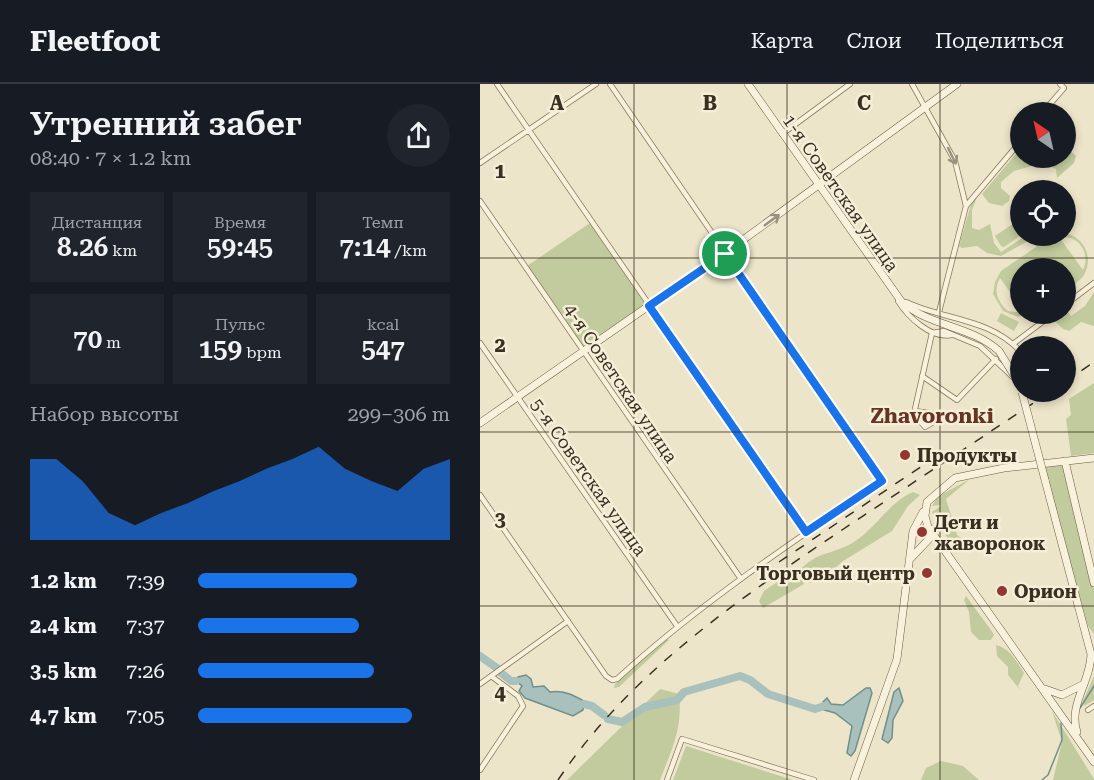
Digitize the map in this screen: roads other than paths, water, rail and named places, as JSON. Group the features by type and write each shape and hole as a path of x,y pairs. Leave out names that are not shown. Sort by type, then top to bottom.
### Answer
{"street":[{"path":"496,84 806,532"},
{"path":"480,163 596,84"},
{"path":"480,495 606,676 612,680 617,679 677,626 806,532 882,481 610,84"},
{"name":"1-я Советская улица","path":"748,84 890,289 915,314 974,334 997,355"},
{"path":"782,134 843,86 850,84"},
{"path":"912,84 955,161 966,206"},
{"path":"480,423 725,254 925,110 957,84"},
{"path":"1050,102 1062,86"},
{"path":"939,312 966,206 1010,154"},
{"name":"4-я Советская улица","path":"480,201 741,579"},
{"path":"1076,296 1094,283"},
{"path":"890,289 907,303 987,328 1010,342"},
{"path":"890,289 904,310 932,333"},
{"path":"1024,336 1040,324"},
{"path":"932,333 941,331 980,346 997,355 1010,372"},
{"path":"915,411 936,414 939,418 926,427 915,411 932,333"},
{"name":"5-я Советская улица","path":"480,343 677,626"},
{"path":"922,376 957,400 997,355"},
{"path":"997,355 1010,375"},
{"path":"1025,402 1093,651 1086,683 1074,714 1075,728 1082,745"},
{"path":"854,780 872,724 896,665 913,534 931,497 959,476 1094,458"},
{"path":"1065,461 1094,583"},
{"path":"910,560 931,535 925,508"},
{"path":"916,526 929,527"},
{"path":"929,527 1094,762"},
{"path":"913,534 917,541 925,541 948,555"},
{"path":"480,684 568,621"},
{"path":"1087,629 1094,637"},
{"path":"480,770 523,706 518,696 491,676"},
{"path":"1040,685 1050,693 1062,695 1086,683"},
{"path":"1088,711 1094,706"},
{"path":"667,780 682,740 814,780"}],"water":[{"path":"526,675 531,679 533,687 544,686 550,692 564,692 584,701 583,710 573,716 525,698 519,691 522,686 516,681 518,677"},
{"path":"866,688 870,688 872,693 855,751 851,756 847,753 852,726 835,713 824,710 823,702 827,698 831,704 843,705"},
{"path":"899,688 903,701 893,720 892,738 888,743 882,739 894,692"}],"waterway":[{"path":"480,656 497,668"},
{"path":"500,672 511,681 516,681"},
{"path":"608,719 622,722 645,707 677,700 684,692 740,676 750,680 768,694 815,709 824,706"},
{"path":"1080,708 1094,686"},
{"path":"584,704 592,706 604,715"},
{"path":"1042,780 1048,775 1062,740 1061,723"}],"railway":[{"path":"1076,374 1094,362"},
{"path":"558,780 587,741 618,706 687,642 802,557 1035,402"},
{"path":"779,562 934,458"}],"place":[{"name":"Продукты","path":"905,455"},
{"name":"Дети и жаворонок","path":"922,532"},
{"name":"Торговый центр","path":"927,573"},
{"name":"Орион","path":"1002,591"}],"district":[{"name":"Zhavoronki","path":"932,416"}]}
